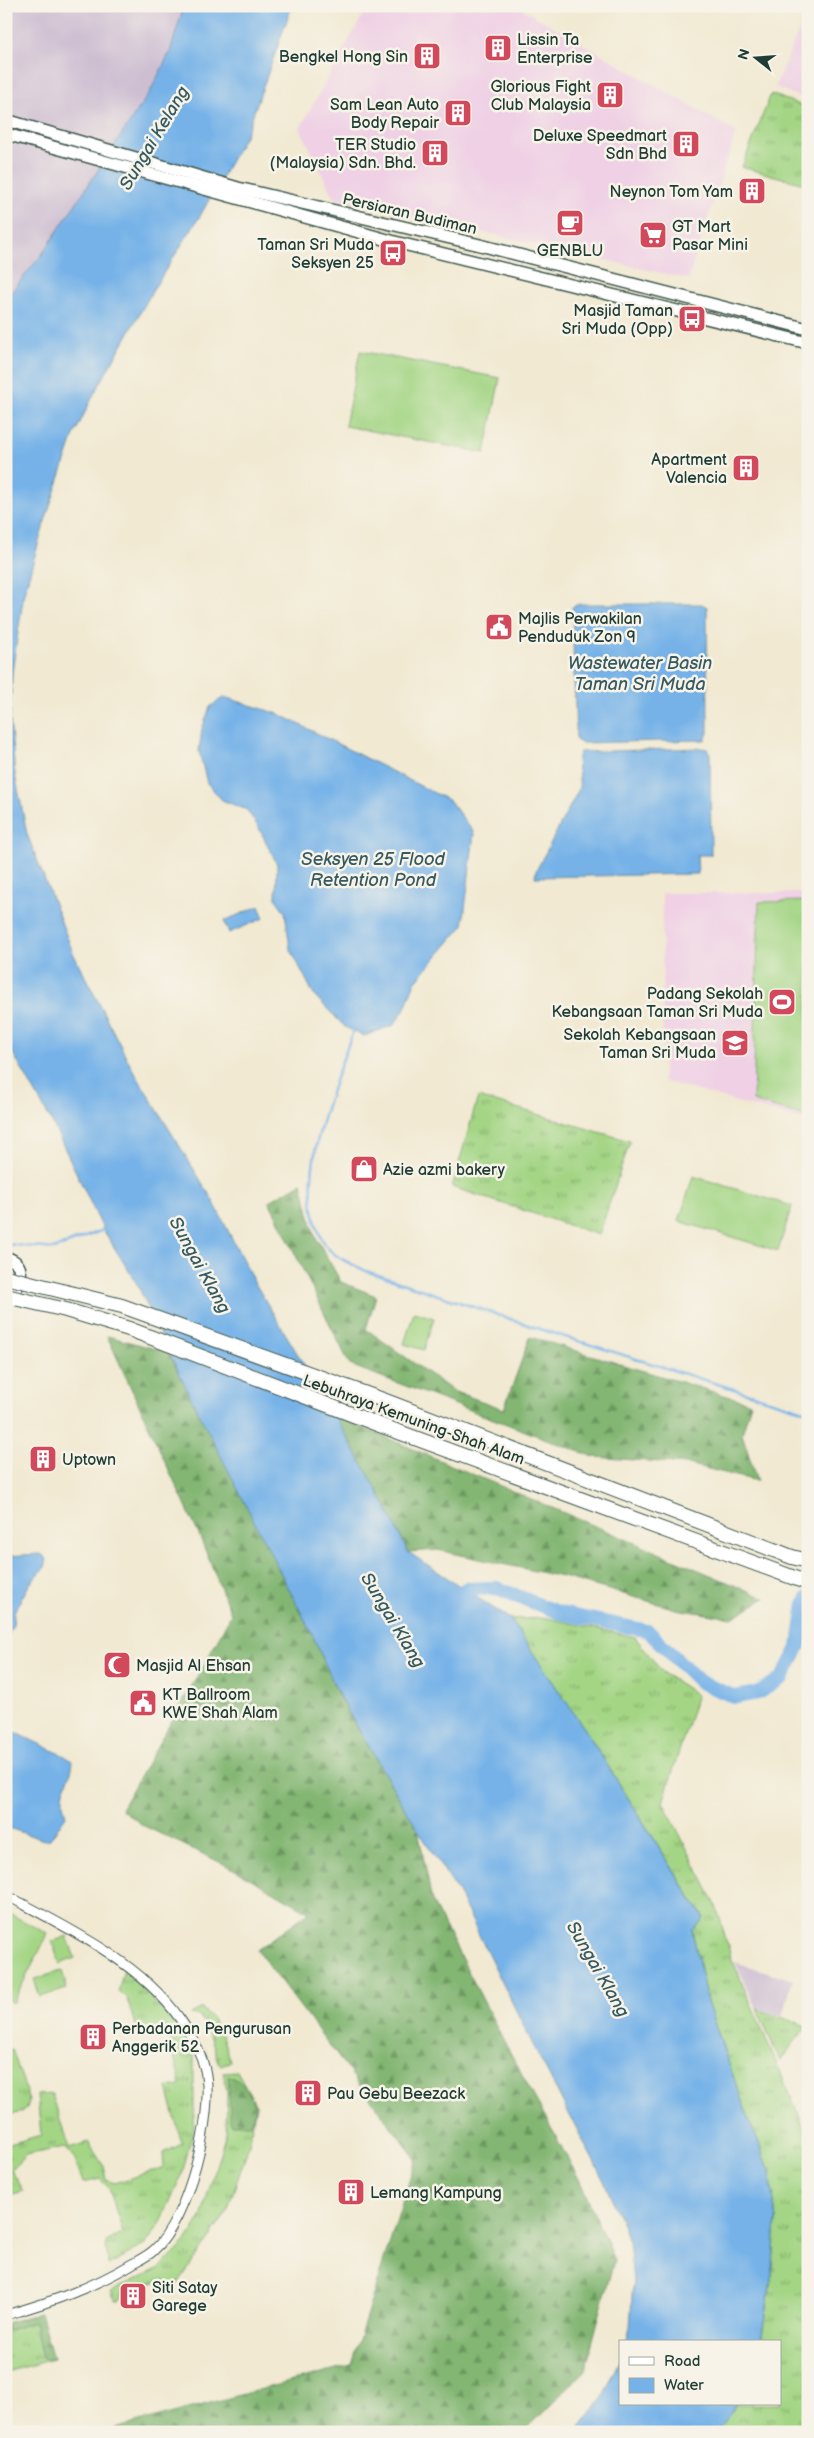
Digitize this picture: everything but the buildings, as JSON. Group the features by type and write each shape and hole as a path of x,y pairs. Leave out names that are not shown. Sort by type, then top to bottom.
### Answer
{"highway":[{"name":"Lebuhraya Kemuning-Shah Alam","path":"6,1277 74,1292 154,1317 383,1400 783,1553 808,1560"},
{"name":"Lebuhraya Kemuning-Shah Alam","path":"6,1298 66,1310 128,1329 368,1421 808,1583"}],"main road":[{"name":"Persiaran Budiman","path":"6,120 77,147 395,242 808,343"},
{"name":"Persiaran Budiman","path":"6,134 77,147"},
{"name":"Persiaran Budiman","path":"236,193 480,246 808,329"},
{"path":"6,1258 13,1260 20,1267 17,1290 6,1298"}],"street":[{"path":"6,1895 106,1950 153,1990 180,2018 200,2055 205,2071 206,2099 204,2127 192,2177 176,2219 155,2250 105,2281 56,2300 6,2315"}],"shaded area":[{"path":"6,6 184,6 170,52 150,92 43,253 6,299"},
{"path":"368,6 517,6 736,132 688,279 334,198 300,128"},
{"path":"808,9 808,100 775,87"},
{"name":"Sekolah Kebangsaan Taman Sri Muda","path":"662,893 808,893 808,1122 663,1081"},
{"path":"735,1962 793,1980 782,2016 756,2008"}],"green space":[{"path":"771,94 808,108 808,185 742,167"},
{"path":"360,351 500,378 485,453 345,426"},
{"name":"Padang Sekolah Kebangsaan Taman Sri Muda","path":"808,901 808,1118 753,1101 759,902"},
{"path":"478,1097 630,1141 599,1235 452,1187"},
{"path":"693,1176 792,1206 778,1251 679,1221"},
{"path":"302,1183 314,1234 341,1282 376,1296 366,1329 453,1391 504,1409 530,1337 751,1403 742,1434 757,1481 688,1464 594,1457 350,1365 269,1201"},
{"path":"414,1312 434,1318 424,1350 404,1344"},
{"path":"107,1336 168,1352 312,1634 340,1698 418,1830 432,1901 506,2045 580,2181 614,2260 585,2370 524,2432 103,2432 351,2365 416,2159 257,1950 309,1912 230,1867 144,1826 121,1809 231,1614 200,1537"},
{"path":"335,1416 765,1598 732,1618 676,1609 567,1578 438,1550 408,1552 385,1504"},
{"path":"547,1618 635,1637 663,1673 697,1695 663,1802 716,1905 731,1957 808,2137 808,2432 717,2432 736,2406 782,2406 782,2340 762,2340 773,2266 776,2220 770,2171 743,2104 707,2002 692,1930 704,1918 586,1731 510,1619"},
{"path":"6,1912 48,1934 13,2003 6,1999"},
{"path":"67,1936 75,1958 60,1964 52,1942"},
{"path":"124,1970 175,2023 194,2056 194,2127 182,2174 160,2224 145,2245 108,2265 106,2242 123,2233 109,2188 100,2179 83,2183 75,2160 64,2147 26,2155 11,2170 24,2191 6,2196 6,2145 41,2135 37,2095 52,2094 69,2148 88,2142 103,2165 106,2180 115,2183 164,2167 163,2153 182,2144 167,2088 181,2086 167,2026 138,2036 127,1997 118,1992"},
{"path":"62,1971 67,1989 40,1997 34,1979"},
{"path":"202,2008 220,2033 230,2062 220,2065 211,2038 200,2016 191,2014"},
{"path":"757,2009 807,2026 780,2061"},
{"path":"12,2049 29,2100 25,2110 6,2116 6,2051"},
{"path":"237,2071 256,2105 249,2145 226,2214 177,2285 169,2288 164,2279 123,2293 120,2300 115,2300 111,2291 160,2268 186,2242 201,2217 226,2133 227,2092 223,2072"},
{"path":"228,2075 244,2084 256,2105 251,2124 231,2124"},
{"path":"40,2313 53,2359 6,2372 6,2323"},
{"path":"40,2313 53,2359 42,2359 34,2322 6,2331 6,2323"}],"water":[{"path":"184,6 292,6 246,134 200,216 156,285 95,392 74,435 45,521 24,593 12,672 10,719 15,774 27,834 74,955 133,1070 212,1199 253,1280 335,1416 385,1504 408,1552 510,1619 586,1731 704,1919 692,1930 707,2002 743,2104 770,2171 776,2220 773,2266 762,2340 627,2340 630,2327 633,2281 629,2241 604,2181 530,2039 458,1892 418,1830 340,1698 312,1634 189,1394 137,1284 104,1231 54,1126 6,1041 6,299 43,253 150,92 170,52"},
{"name":"Wastewater Basin Taman Sri Muda","path":"579,604 702,604 707,607 708,733 705,740 581,743 576,740 572,607"},
{"name":"Seksyen 25 Flood Retention Pond","path":"224,697 279,714 450,801 474,833 463,926 415,982 405,1008 394,1025 364,1036 345,1027 314,995 290,948 285,912 276,899 277,864 259,828 247,810 222,800 207,783 199,751 202,729 210,707"},
{"path":"707,749 710,754 711,855 697,855 698,874 535,877 536,871 579,789 578,756 580,752"},
{"path":"259,906 264,918 229,933 224,921"},
{"path":"41,1554 47,1559 45,1567 29,1585 14,1612 13,1625 6,1640 6,1556"},
{"path":"6,1728 65,1756 73,1762 63,1793 66,1816 50,1839 44,1840 6,1827"},
{"path":"619,2363 619,2406 736,2406 717,2432 576,2432 601,2400"}],"waterway":[{"path":"354,1028 327,1106 313,1163 312,1191 314,1217 323,1241 331,1251 366,1271 546,1331 808,1412"},
{"path":"6,1244 54,1249 106,1229"},
{"path":"453,1604 465,1589 497,1588 560,1613 648,1631 700,1682 735,1697 758,1693 782,1678 799,1646 805,1603 808,1598"}],"place":[{"name":"Lissin Ta Enterprise","path":"498,48"},
{"name":"Bengkel Hong Sin","path":"427,56"},
{"name":"Glorious Fight Club Malaysia","path":"610,95"},
{"name":"Sam Lean Auto Body Repair","path":"458,113"},
{"name":"Deluxe Speedmart Sdn Bhd","path":"686,144"},
{"name":"TER Studio (Malaysia) Sdn. Bhd.","path":"435,153"},
{"name":"Neynon Tom Yam","path":"752,191"},
{"name":"GENBLU","path":"570,223"},
{"name":"GT Mart Pasar Mini","path":"653,235"},
{"name":"Taman Sri Muda Seksyen 25","path":"393,253"},
{"name":"Masjid Taman Sri Muda (Opp)","path":"692,319"},
{"name":"Apartment Valencia","path":"746,468"},
{"name":"Majlis Perwakilan Penduduk Zon 9","path":"499,627"},
{"name":"Padang Sekolah Kebangsaan Taman Sri Muda","path":"782,1002"},
{"name":"Sekolah Kebangsaan Taman Sri Muda","path":"735,1043"},
{"name":"Azie azmi bakery","path":"364,1169"},
{"name":"Uptown","path":"43,1459"},
{"name":"Masjid Al Ehsan","path":"117,1665"},
{"name":"KT Ballroom KWE Shah Alam","path":"143,1703"},
{"name":"Perbadanan Pengurusan Anggerik 52","path":"93,2037"},
{"name":"Pau Gebu Beezack","path":"308,2093"},
{"name":"Lemang Kampung","path":"351,2192"},
{"name":"Siti Satay Garege","path":"133,2296"}],"water label":[{"name":"Sungai Kelang","path":"154,138"},
{"name":"Sungai Klang","path":"200,1265"},
{"name":"Sungai Klang","path":"393,1620"},
{"name":"Sungai Klang","path":"598,1969"}]}
